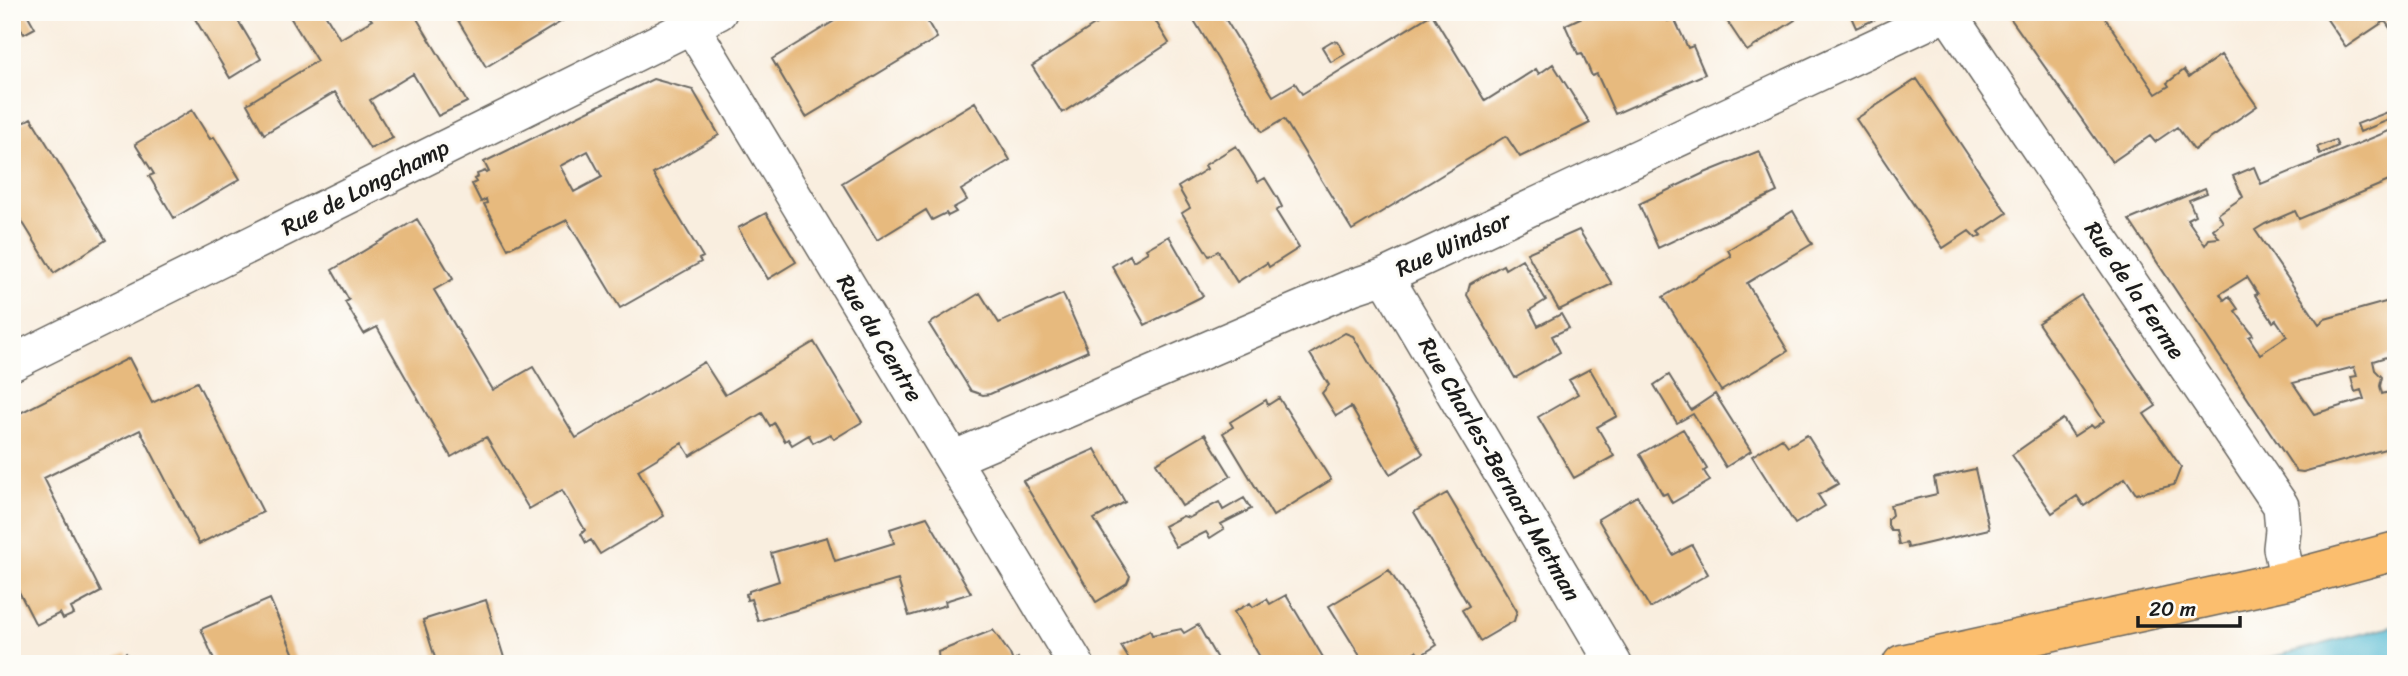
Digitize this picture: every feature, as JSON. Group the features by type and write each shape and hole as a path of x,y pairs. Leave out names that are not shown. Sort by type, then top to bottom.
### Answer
{"main road":[{"path":"1902,664 2288,580 2396,551"}],"street":[{"name":"Rue Windsor","path":"953,459 1352,287 1385,276 1947,13"},
{"name":"Rue de la Ferme","path":"1947,13 2281,506 2281,548 2288,580"},
{"name":"Rue de Longchamp","path":"12,363 697,16"},
{"name":"Rue du Centre","path":"697,16 953,459 1076,664"},
{"name":"Rue Charles-Bernard Metman","path":"1385,276 1614,664"}],"water":[{"path":"2396,625 2396,664 2246,664"}],"building":[{"path":"12,12 26,12 35,28 24,34"},
{"path":"191,12 233,12 261,59 230,78"},
{"path":"287,12 324,12 340,39 372,20 365,12 413,12 467,102 438,116 413,74 370,100 393,138 370,149 335,92 264,134 247,104 317,61"},
{"path":"453,12 577,12 486,67"},
{"path":"849,12 922,12 937,38 806,117 772,59"},
{"path":"1093,12 1150,12 1169,43 1062,113 1032,66 1099,22"},
{"path":"1189,12 1221,12 1273,96 1295,83 1302,94 1432,14 1485,101 1536,69 1539,74 1553,64 1590,123 1520,157 1506,136 1352,230 1284,119 1262,132"},
{"path":"1593,12 1664,12 1668,21 1674,18 1688,48 1693,46 1705,74 1615,114 1597,74 1592,76 1565,25"},
{"path":"1721,12 1790,12 1795,20 1747,51"},
{"path":"1849,12 1891,12 1856,28"},
{"path":"2006,12 2101,12 2156,94 2169,86 2167,83 2184,70 2189,77 2221,55 2257,106 2194,150 2177,127 2155,142 2150,136 2112,162"},
{"path":"2322,12 2396,12 2396,37 2385,21 2346,47"},
{"path":"1332,41 1338,42 1345,54 1331,62 1322,47"},
{"path":"653,79 693,90 719,135 653,174 703,257 699,259 701,262 620,308 567,220 508,249 484,204 487,203 486,199 481,202 472,184 476,182 474,179 478,177 477,174 489,172 484,162","holes":["588,151 602,177 574,192 560,166"]},
{"path":"1917,79 2007,213 1979,232 1982,235 1976,238 1969,231 1943,248 1856,119"},
{"path":"975,102 1010,160 961,190 967,200 953,208 956,212 948,216 946,213 932,220 926,210 877,240 842,183"},
{"path":"192,110 210,139 214,137 240,179 174,218 149,176 154,174 135,144"},
{"path":"2393,110 2396,117 2360,132 2357,124"},
{"path":"31,118 106,240 54,273 12,205 12,129"},
{"path":"2396,128 2396,178 2299,219 2295,211 2255,230 2319,324 2325,319 2396,299 2396,354 2373,361 2375,370 2382,377 2382,394 2396,390 2396,446 2303,472 2296,471 2129,220 2205,188 2207,193 2189,200 2195,215 2187,219 2205,245 2209,239 2219,238 2213,229 2223,222 2218,214 2243,197 2233,176 2254,167 2261,184","holes":["2247,277 2273,322 2276,320 2287,336 2260,354 2249,337 2253,335 2235,311 2238,309 2229,296 2224,300 2220,294","2354,367 2357,376 2351,377 2355,392 2361,390 2364,399 2314,414 2293,383"]},
{"path":"2335,140 2338,146 2320,154 2317,147"},
{"path":"1236,146 1258,182 1265,178 1278,199 1282,207 1276,211 1299,248 1269,267 1267,263 1237,282 1218,251 1209,256 1182,213 1190,208 1178,187 1207,169 1205,165"},
{"path":"1759,151 1777,192 1658,248 1639,204"},
{"path":"1793,211 1812,244 1747,283 1788,351 1721,391 1663,297 1731,256 1728,250"},
{"path":"766,213 796,262 768,279 738,228"},
{"path":"417,219 453,279 434,290 493,390 533,367 576,438 704,362 725,395 814,342 862,422 834,439 830,434 813,443 809,435 792,445 788,439 785,441 774,423 770,426 762,413 690,456 682,443 638,470 664,516 600,554 591,540 586,543 581,534 585,530 562,490 529,509 486,437 451,457 377,327 364,334 345,302 349,300 332,270"},
{"path":"1579,230 1612,284 1559,310 1527,253"},
{"path":"1169,236 1203,296 1145,325 1112,266 1130,255 1133,261 1148,252 1146,249"},
{"path":"1522,259 1546,300 1530,310 1538,326 1561,314 1569,328 1552,336 1560,352 1515,378 1467,295 1470,284 1503,265 1505,269"},
{"path":"980,293 999,323 1063,294 1088,351 990,394 971,391 929,324"},
{"path":"2081,295 2156,406 2144,414 2181,467 2174,485 2136,494 2125,478 2084,506 2077,496 2052,513 2012,455 2063,419 2074,436 2091,425 2094,428 2104,421 2038,323"},
{"path":"1345,333 1353,336 1423,454 1390,474 1351,407 1336,416 1322,393 1329,385 1310,354"},
{"path":"129,358 152,403 197,382 263,512 199,544 140,430 44,478 101,592 71,608 74,614 63,619 60,613 36,625 12,578 12,474 16,473 12,466 12,417"},
{"path":"1590,369 1617,416 1597,427 1614,456 1574,478 1538,417 1578,394 1569,380"},
{"path":"1669,375 1691,410 1715,394 1751,451 1726,467 1693,414 1677,423 1654,385"},
{"path":"1279,398 1331,480 1273,516 1223,433 1233,427 1230,422 1266,400 1268,405"},
{"path":"1683,429 1707,469 1704,471 1710,481 1672,503 1667,493 1663,495 1640,454"},
{"path":"1205,434 1231,476 1182,506 1156,463"},
{"path":"1807,435 1838,484 1818,495 1825,506 1795,524 1752,456 1782,438 1788,446"},
{"path":"1095,449 1125,502 1094,519 1130,576 1127,583 1096,602 1023,481"},
{"path":"1975,469 1989,529 1908,548 1907,543 1899,545 1896,530 1891,530 1888,525 1888,519 1892,515 1890,505 1937,494 1934,478"},
{"path":"1447,493 1517,611 1514,621 1480,641 1462,610 1469,606 1414,512"},
{"path":"1637,496 1673,555 1692,545 1708,574 1650,608 1598,519"},
{"path":"1244,498 1251,509 1221,524 1224,529 1210,538 1206,532 1176,547 1164,526 1183,516 1189,518 1219,502 1223,510"},
{"path":"927,517 971,593 945,601 946,605 909,616 898,580 758,621 751,599 747,600 746,594 779,581 771,553 827,537 835,561 894,543 890,529"},
{"path":"1389,570 1437,645 1420,656 1416,651 1402,660 1400,655 1385,664 1382,659 1374,664 1365,664 1329,606"},
{"path":"1286,595 1327,664 1264,664 1234,612 1250,603 1253,607 1267,599 1270,604"},
{"path":"270,599 298,664 216,664 201,629"},
{"path":"486,600 506,664 437,664 423,620"},
{"path":"1198,625 1220,664 1132,664 1121,646 1150,630 1152,635 1181,629 1184,633"},
{"path":"993,630 1013,662 1018,658 1021,664 939,664 938,652"},
{"path":"126,653 131,664 102,664"}]}
